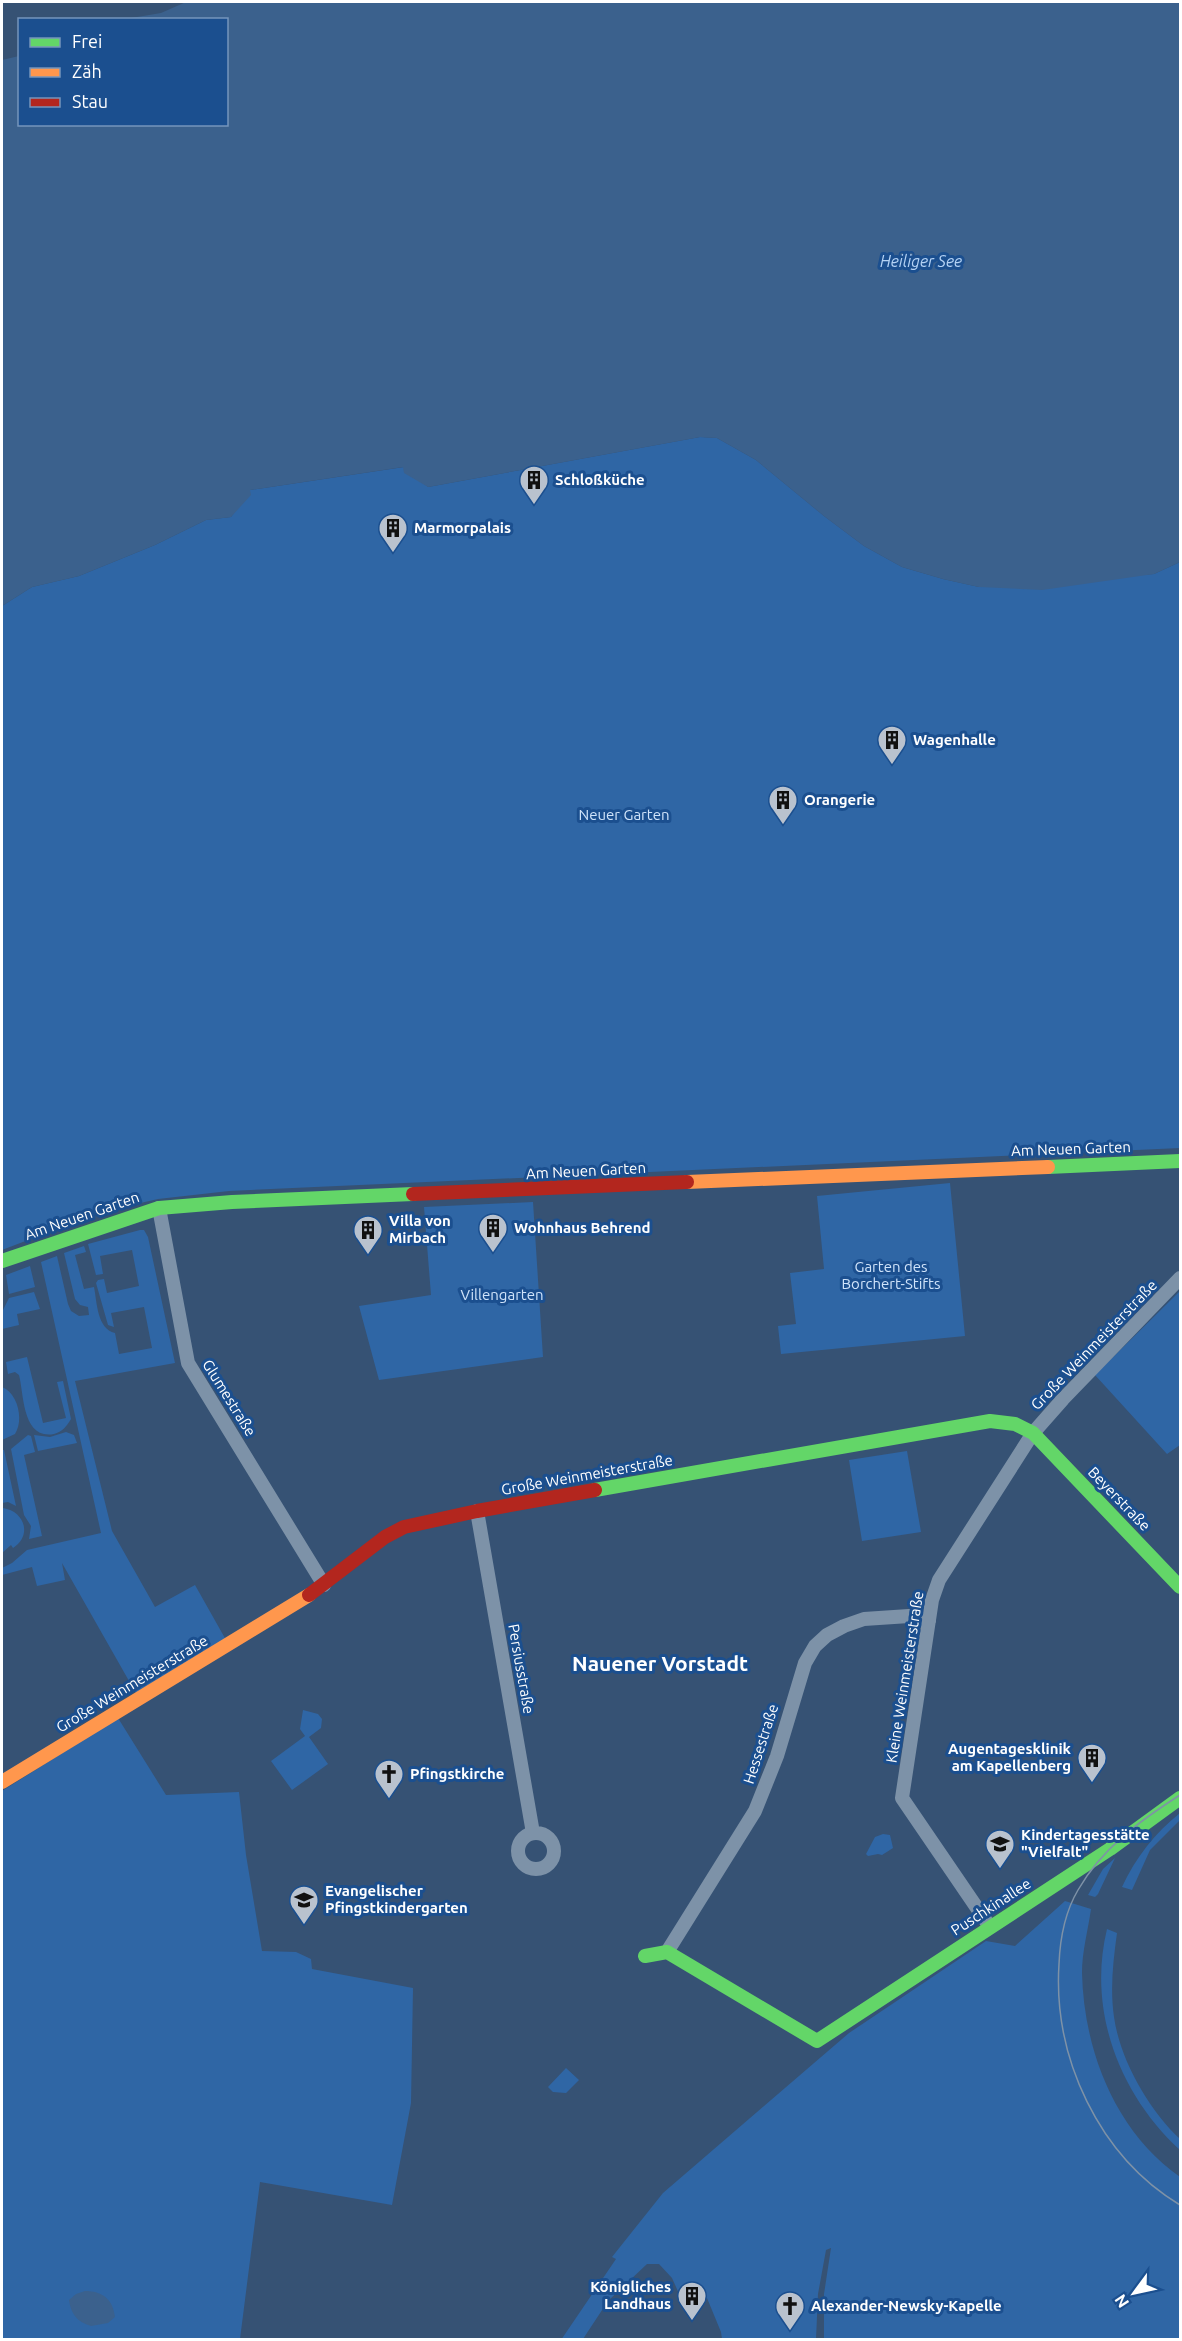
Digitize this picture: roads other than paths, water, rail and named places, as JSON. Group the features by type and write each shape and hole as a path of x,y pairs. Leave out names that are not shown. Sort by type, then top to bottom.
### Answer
{"street":[{"name":"Am Neuen Garten","path":"2,1262 121,1219 159,1209 232,1202 1180,1161"},
{"name":"Glumestraße","path":"159,1209 188,1363 324,1585"},
{"name":"Große Weinmeisterstraße","path":"2,1782 303,1600 385,1537 404,1527 477,1511 990,1421 1015,1424 1033,1433 1180,1278"},
{"name":"Beyerstraße","path":"1033,1433 1180,1587"},
{"name":"Kleine Weinmeisterstraße","path":"990,1927 902,1798 932,1600 939,1580 1033,1433"},
{"name":"Persiusstraße","path":"477,1511 532,1833"},
{"name":"Hessestraße","path":"667,1952 755,1811 777,1756 805,1663 815,1646 827,1635 864,1619 909,1616 929,1621"},
{"name":"Puschkinallee","path":"667,1952 817,2041 1110,1849 1180,1798"},
{"path":"645,1956 667,1952"}],"water":[{"name":"Heiliger See","path":"186,2 1180,2 1180,562 1154,574 1042,590 979,587 943,579 902,567 864,546 756,460 717,438 700,437 428,487 404,473 403,467 250,490 251,495 231,517 206,520 155,545 79,576 32,587 2,606 2,60 18,56 18,126 228,126 228,18 131,18 161,13"},
{"path":"85,2291 106,2297 112,2305 115,2317 108,2323 91,2326 78,2320 71,2309 69,2300"}],"tram line":[{"path":"1180,1795 1123,1836 1088,1875 1073,1898 1067,1916 1062,1935 1059,1964 1059,1999 1064,2034 1073,2069 1087,2101 1105,2132 1126,2160 1151,2184 1180,2205"}],"place":[{"name":"Schloßküche","path":"534,506"},
{"name":"Marmorpalais","path":"393,554"},
{"name":"Wagenhalle","path":"892,766"},
{"name":"Orangerie","path":"783,826"},
{"name":"Wohnhaus Behrend","path":"493,1254"},
{"name":"Villa von Mirbach","path":"368,1256"},
{"name":"Augentagesklinik am Kapellenberg","path":"1092,1784"},
{"name":"Pfingstkirche","path":"389,1800"},
{"name":"Kindertagesstätte \"Vielfalt\"","path":"1000,1870"},
{"name":"Evangelischer Pfingstkindergarten","path":"304,1926"},
{"name":"Königliches Landhaus","path":"692,2322"},
{"name":"Alexander-Newsky-Kapelle","path":"790,2332"}],"district":[{"name":"Nauener Vorstadt","path":"660,1664"}],"park label":[{"name":"Neuer Garten","path":"624,815"},
{"name":"Garten des Borchert-Stifts","path":"891,1276"},
{"name":"Villengarten","path":"502,1295"}]}
